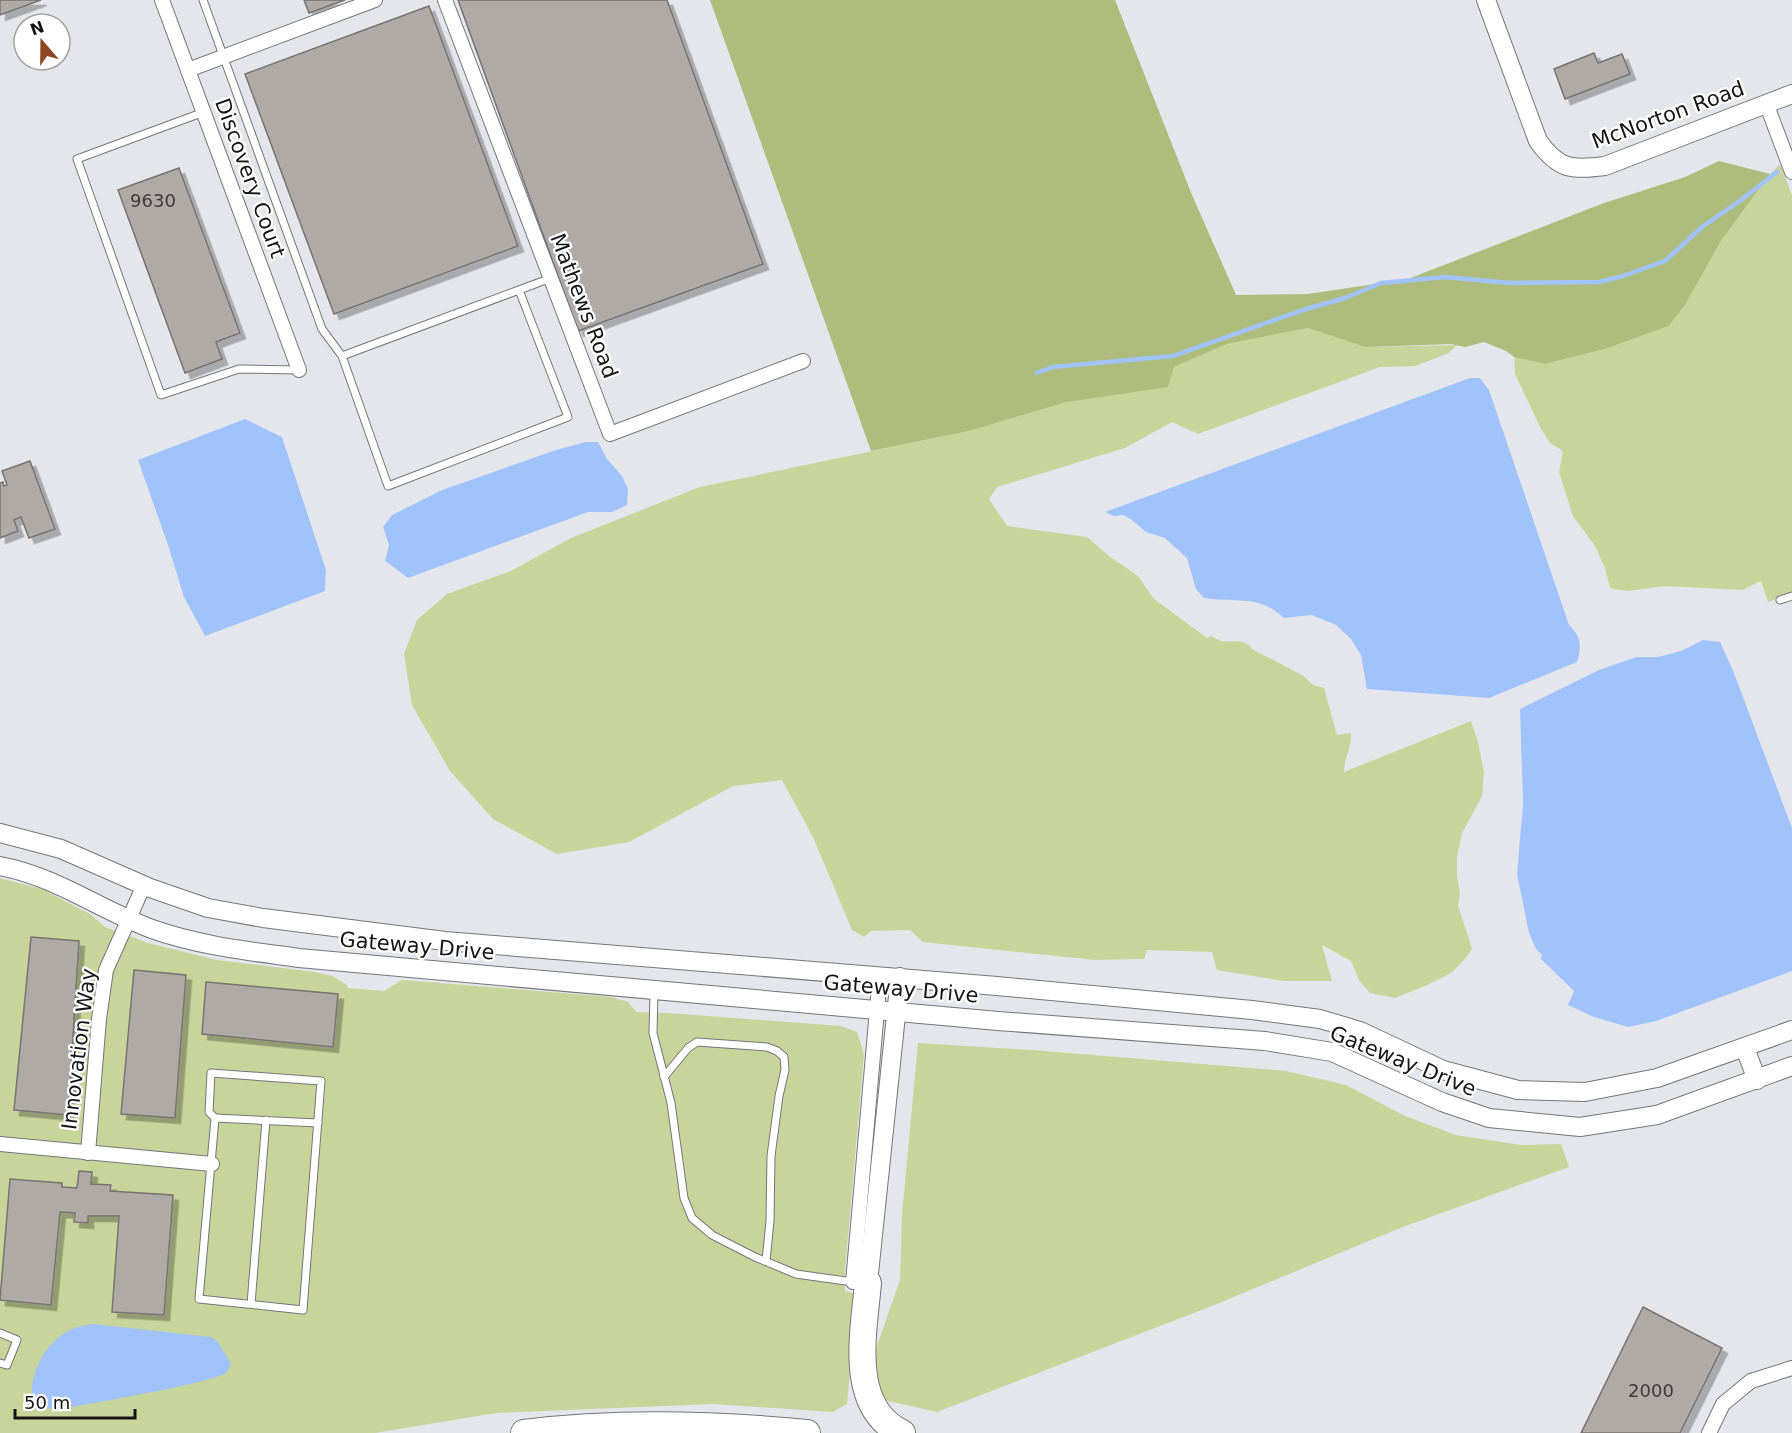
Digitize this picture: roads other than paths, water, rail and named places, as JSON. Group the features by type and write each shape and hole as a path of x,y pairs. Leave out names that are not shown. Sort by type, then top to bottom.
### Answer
{"highway":[{"path":"860,1283 862,1363 865,1387 877,1413 892,1429 902,1433"},
{"path":"524,1433 577,1426 734,1426 807,1433"}],"street":[{"name":"Discovery Court","path":"162,0 298,370"},
{"path":"188,70 375,0"},
{"name":"Mathews Road","path":"445,0 610,434 803,362"},
{"name":"McNorton Road","path":"1486,0 1538,141 1549,156 1562,165 1578,169 1605,166 1792,94"},
{"path":"1766,103 1792,171"},
{"name":"Gateway Drive","path":"0,833 61,849 144,885 208,908 264,918 457,942 900,977 1252,1010 1320,1019 1360,1031 1443,1070 1518,1090 1585,1092 1658,1078 1792,1030"},
{"name":"Gateway Drive","path":"0,866 51,880 150,928 206,945 371,965 897,1012 1265,1041 1332,1052 1442,1102 1489,1119 1580,1127 1656,1115 1792,1066"},
{"name":"Innovation Way","path":"88,1153 99,1018 106,970 144,885"},
{"path":"371,965 375,932"},
{"path":"860,1283 880,976"},
{"path":"860,1283 900,977"},
{"path":"1745,1048 1757,1080"},
{"path":"1385,1077 1399,1050"},
{"path":"0,1144 212,1164"},
{"path":"1709,1433 1722,1404 1751,1381 1792,1368"}],"lane":[{"path":"203,0 322,329 342,356 388,486 568,417 519,290"},
{"path":"204,112 78,159 161,395 238,369 298,370"},
{"path":"342,356 551,278"},
{"path":"1780,600 1792,596"},
{"path":"654,990 653,1033 676,1135 684,1198 692,1218 712,1235 796,1274 860,1283"},
{"path":"664,1077 688,1048 697,1042 767,1047 784,1057 785,1070 771,1156 770,1221 766,1261"},
{"path":"215,1118 199,1299 303,1310 318,1123 321,1081 211,1073 209,1112 215,1118 318,1123"},
{"path":"251,1304 266,1120"},
{"path":"0,1334 17,1340 7,1365 0,1363"}],"water":[{"path":"1470,378 1480,378 1489,390 1569,625 1576,633 1580,646 1577,662 1489,698 1367,689 1361,655 1351,639 1336,625 1312,615 1284,618 1274,610 1256,602 1204,598 1196,589 1187,558 1165,538 1146,532 1123,515 1114,516 1105,512"},
{"path":"245,419 282,437 326,570 325,591 205,636 184,597 138,460"},
{"path":"586,442 598,442 607,459 622,476 628,489 627,505 612,512 588,512 408,578 385,561 389,545 383,527 392,515 442,490 556,450"},
{"path":"1703,640 1720,642 1734,673 1792,828 1792,971 1656,1021 1628,1027 1594,1017 1568,1005 1574,991 1541,959 1542,955 1536,949 1529,933 1517,874 1523,804 1520,709 1599,670 1636,657 1658,657 1681,651"},
{"path":"94,1324 211,1337 218,1342 231,1364 227,1372 218,1377 149,1393 62,1409 42,1408 33,1403 35,1371 46,1351 61,1335 79,1327"}],"waterway":[{"path":"1037,373 1053,367 1173,356 1303,310 1345,298 1381,283 1445,277 1510,283 1599,282 1623,276 1665,261 1702,227 1777,172"}]}
